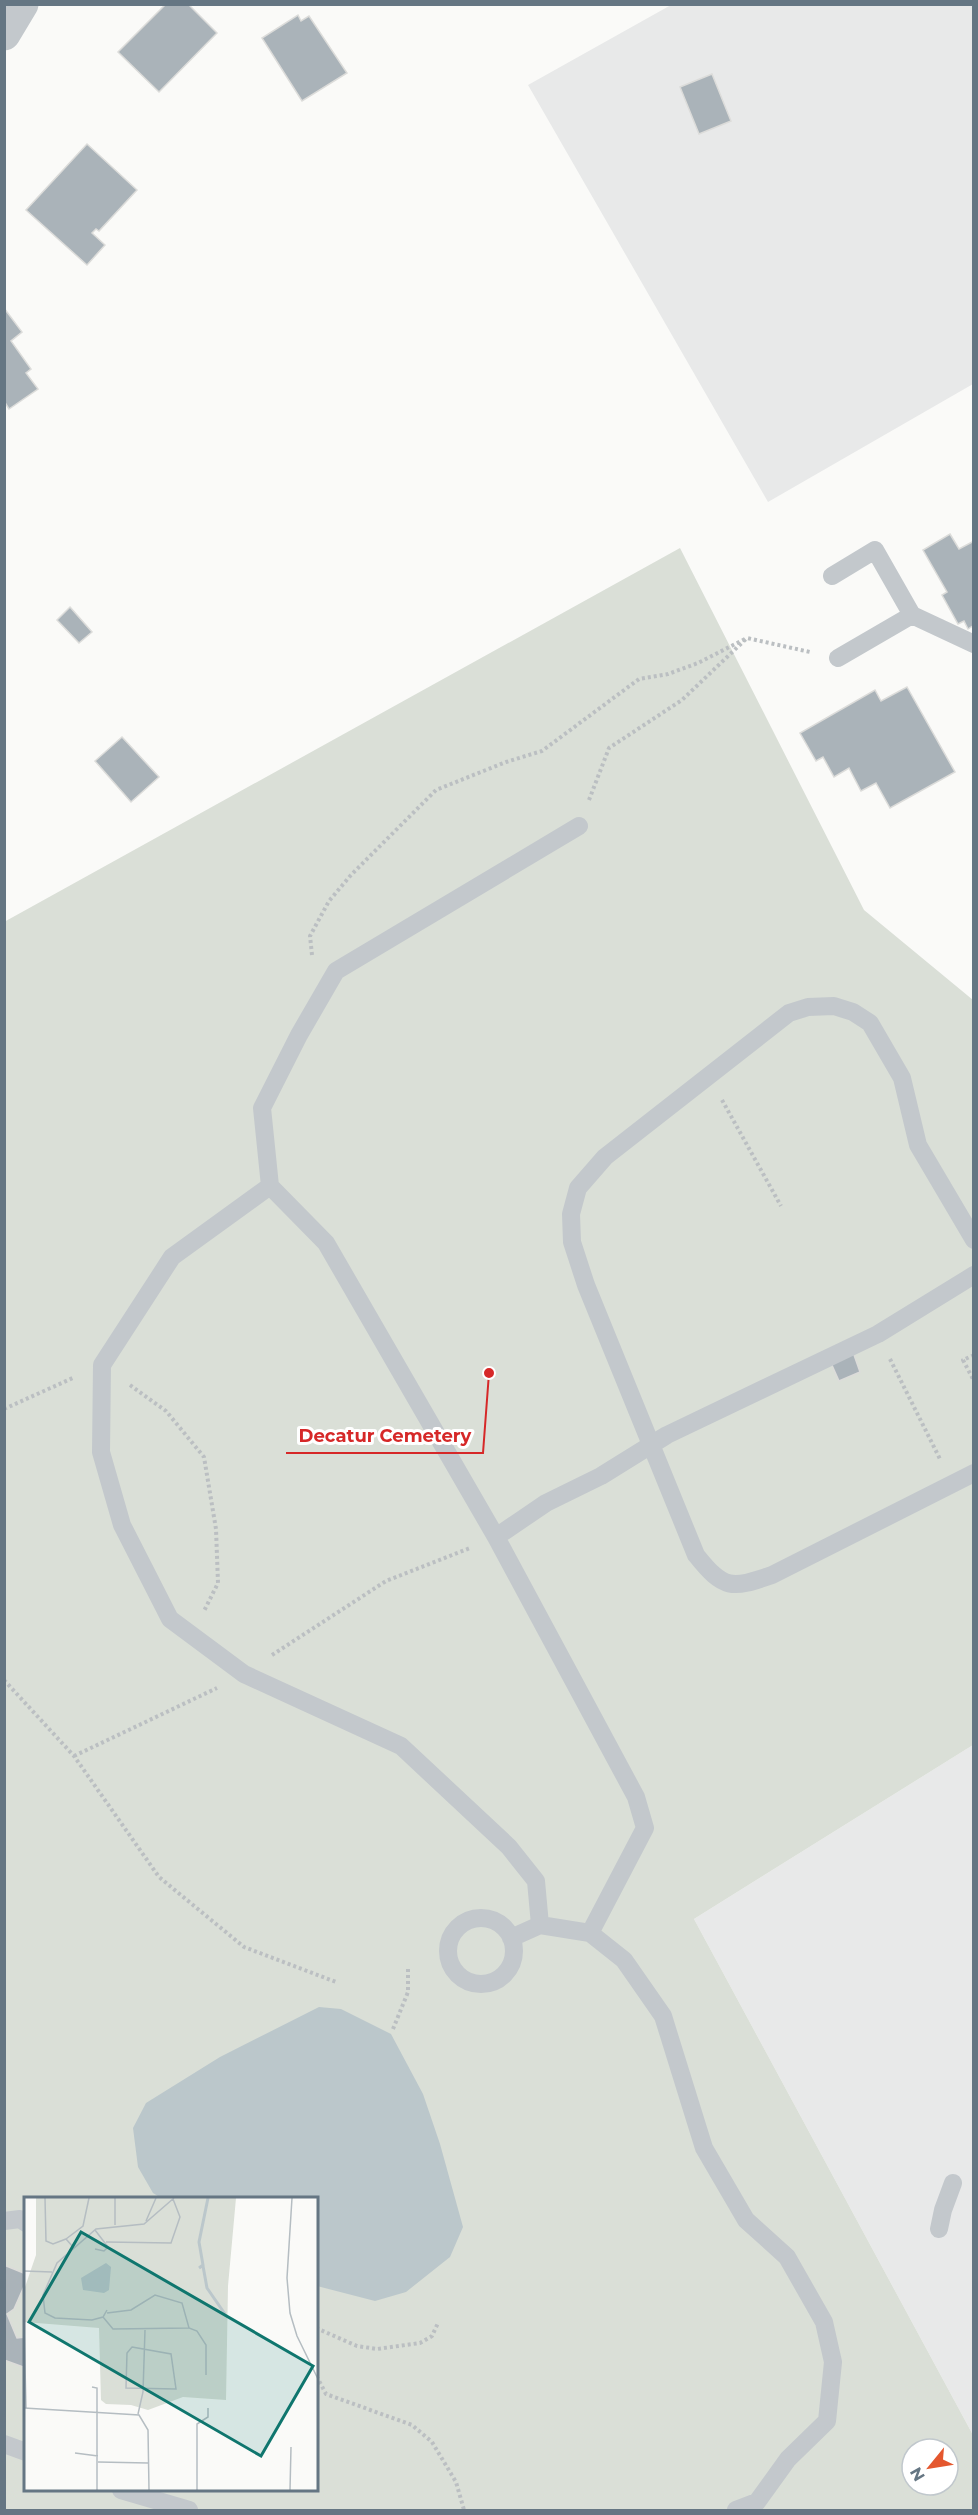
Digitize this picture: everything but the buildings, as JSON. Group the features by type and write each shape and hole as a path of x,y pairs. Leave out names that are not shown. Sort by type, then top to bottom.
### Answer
{"street":[{"path":"4,34 22,4"}],"lane":[{"path":"832,576 875,550 912,615 974,644"},
{"path":"838,658 912,615"},
{"path":"579,826 336,971 299,1035 262,1108 270,1186 326,1242 496,1537 636,1797 645,1828 590,1933"},
{"path":"974,1240 918,1145 902,1078 870,1023 853,1012 834,1006 808,1007 789,1013 708,1076 605,1158 578,1188 571,1214 572,1242 586,1285 696,1555 722,1582 734,1585 749,1583 772,1575 974,1473"},
{"path":"270,1186 172,1257 102,1365 101,1452 122,1526 170,1619 244,1674 401,1746 509,1847 536,1881 540,1925"},
{"path":"496,1537 546,1503 601,1476 667,1435 878,1334 974,1275"},
{"path":"511,1938 540,1925 590,1933 624,1960 663,2016 704,2148 746,2220 787,2257 824,2322 833,2362 826,2421 788,2459 757,2502 736,2511"},
{"path":"939,2229 953,2183"},
{"path":"4,2221 20,2219 24,2222"},
{"path":"4,2444 24,2451"},
{"path":"123,2491 164,2508 189,2511"}],"path":[{"path":"579,826 609,748 682,700 747,638"},
{"path":"312,959 310,936 329,901 351,874 436,790 506,762 542,751 639,679 668,674 698,663 747,638 838,658"},
{"path":"708,1076 781,1206"},
{"path":"878,1334 952,1484"},
{"path":"974,1355 963,1360 974,1380"},
{"path":"4,1409 102,1365 166,1411 204,1457 216,1529 219,1583 191,1634"},
{"path":"74,1756 244,1674 386,1581 496,1537"},
{"path":"4,1680 74,1756 159,1877 244,1947 336,1982"},
{"path":"393,2029 408,1992 408,1966"},
{"path":"318,2329 357,2346 377,2349 420,2343 432,2336 438,2323"},
{"path":"318,2379 326,2394 412,2426 432,2442 456,2482 464,2511"}],"shaded area":[{"path":"671,5 973,5 973,384 768,502 528,85"},
{"path":"680,548 864,910 973,1000 973,1745 694,1919 973,2435 973,2510 5,2510 4,922"},
{"path":"973,1745 973,2435 694,1919"},
{"path":"319,2007 341,2009 391,2034 423,2094 440,2144 463,2227 450,2257 406,2292 375,2301 318,2286 318,2197 159,2197 153,2193 138,2167 133,2128 146,2103 220,2057"}],"place":[{"name":"Decatur Cemetery","path":"489,1373"}]}
